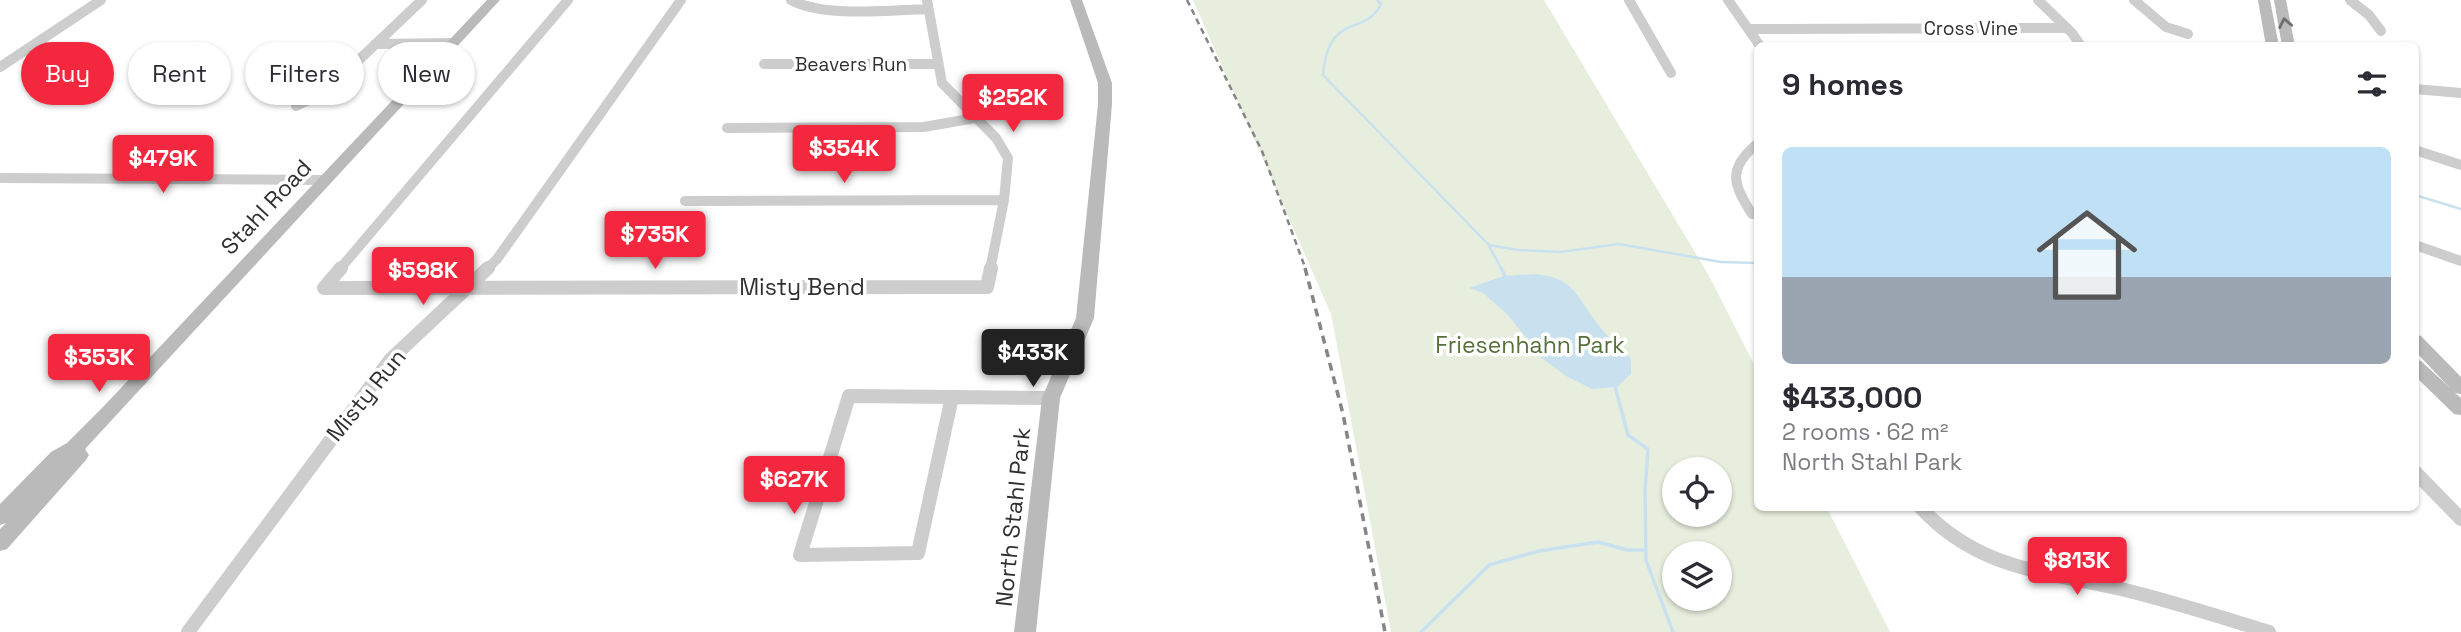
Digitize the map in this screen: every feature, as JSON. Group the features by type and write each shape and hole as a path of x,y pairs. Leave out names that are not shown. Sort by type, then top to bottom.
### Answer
{"street":[{"path":"0,67 101,0"},
{"path":"296,106 324,93 422,0"},
{"name":"Stahl Road","path":"454,42 494,0"},
{"path":"324,288 568,0"},
{"name":"Misty Run","path":"188,632 391,359 471,288 519,231 681,0"},
{"path":"791,0 796,5 818,9 928,5 938,64 946,89 1005,150 1009,165 987,287"},
{"name":"North Stahl Park","path":"1026,632 1051,398 1085,318 1105,104 1105,83 1076,0"},
{"path":"1629,0 1671,74"},
{"path":"1728,0 1757,42"},
{"path":"2038,0 2078,42"},
{"path":"2134,0 2166,26 2188,34"},
{"path":"2264,0 2272,42"},
{"path":"2280,0 2288,42"},
{"path":"2350,0 2369,15 2381,31"},
{"name":"Cross Vine","path":"1748,29 2067,28"},
{"name":"Beavers Run","path":"764,64 938,64"},
{"path":"2419,89 2461,93"},
{"name":"Stahl Road","path":"0,517 58,457 74,448 395,105"},
{"path":"727,128 924,127 975,118"},
{"path":"1754,146 1737,166 1734,178 1740,195 1754,214"},
{"path":"2419,151 2461,165"},
{"path":"0,178 325,180"},
{"path":"685,201 1003,200"},
{"path":"2419,246 2461,261"},
{"path":"2419,255 2461,261"},
{"name":"Misty Bend","path":"324,288 987,287"},
{"path":"2419,345 2461,388"},
{"path":"2419,364 2437,365"},
{"path":"2419,368 2461,409"},
{"path":"952,397 918,553 800,555 849,396 952,397 1051,398"},
{"name":"Stahl Road","path":"0,543 79,455 74,448"},
{"path":"2419,476 2461,519"},
{"path":"1923,511 1954,539 1995,561 2180,604 2269,632"}],"green space":[{"name":"Friesenhahn Park","path":"1193,0 1544,0 1708,274 1754,364 1754,511 1829,511 1890,632 1391,632 1331,314"}],"water":[{"path":"1535,274 1558,279 1572,289 1601,328 1631,359 1631,374 1617,387 1592,389 1566,376 1536,354 1507,314 1483,293 1469,288 1504,276"}],"waterway":[{"path":"1377,0 1381,4 1374,14 1340,33 1332,41 1323,75 1488,244 1502,270"},
{"path":"2419,196 2461,209"},
{"path":"1489,245 1518,250 1560,252 1619,244 1721,262 1754,263"},
{"path":"1502,270 1507,280"},
{"path":"1615,386 1628,435 1648,449 1645,491 1646,550"},
{"path":"1421,632 1489,565 1539,551 1598,542 1627,550 1646,550"},
{"path":"1646,550 1646,560 1673,632"}],"railway":[{"path":"1187,0 1262,151 1306,270"},
{"path":"1305,268 1343,414 1385,632"}]}
